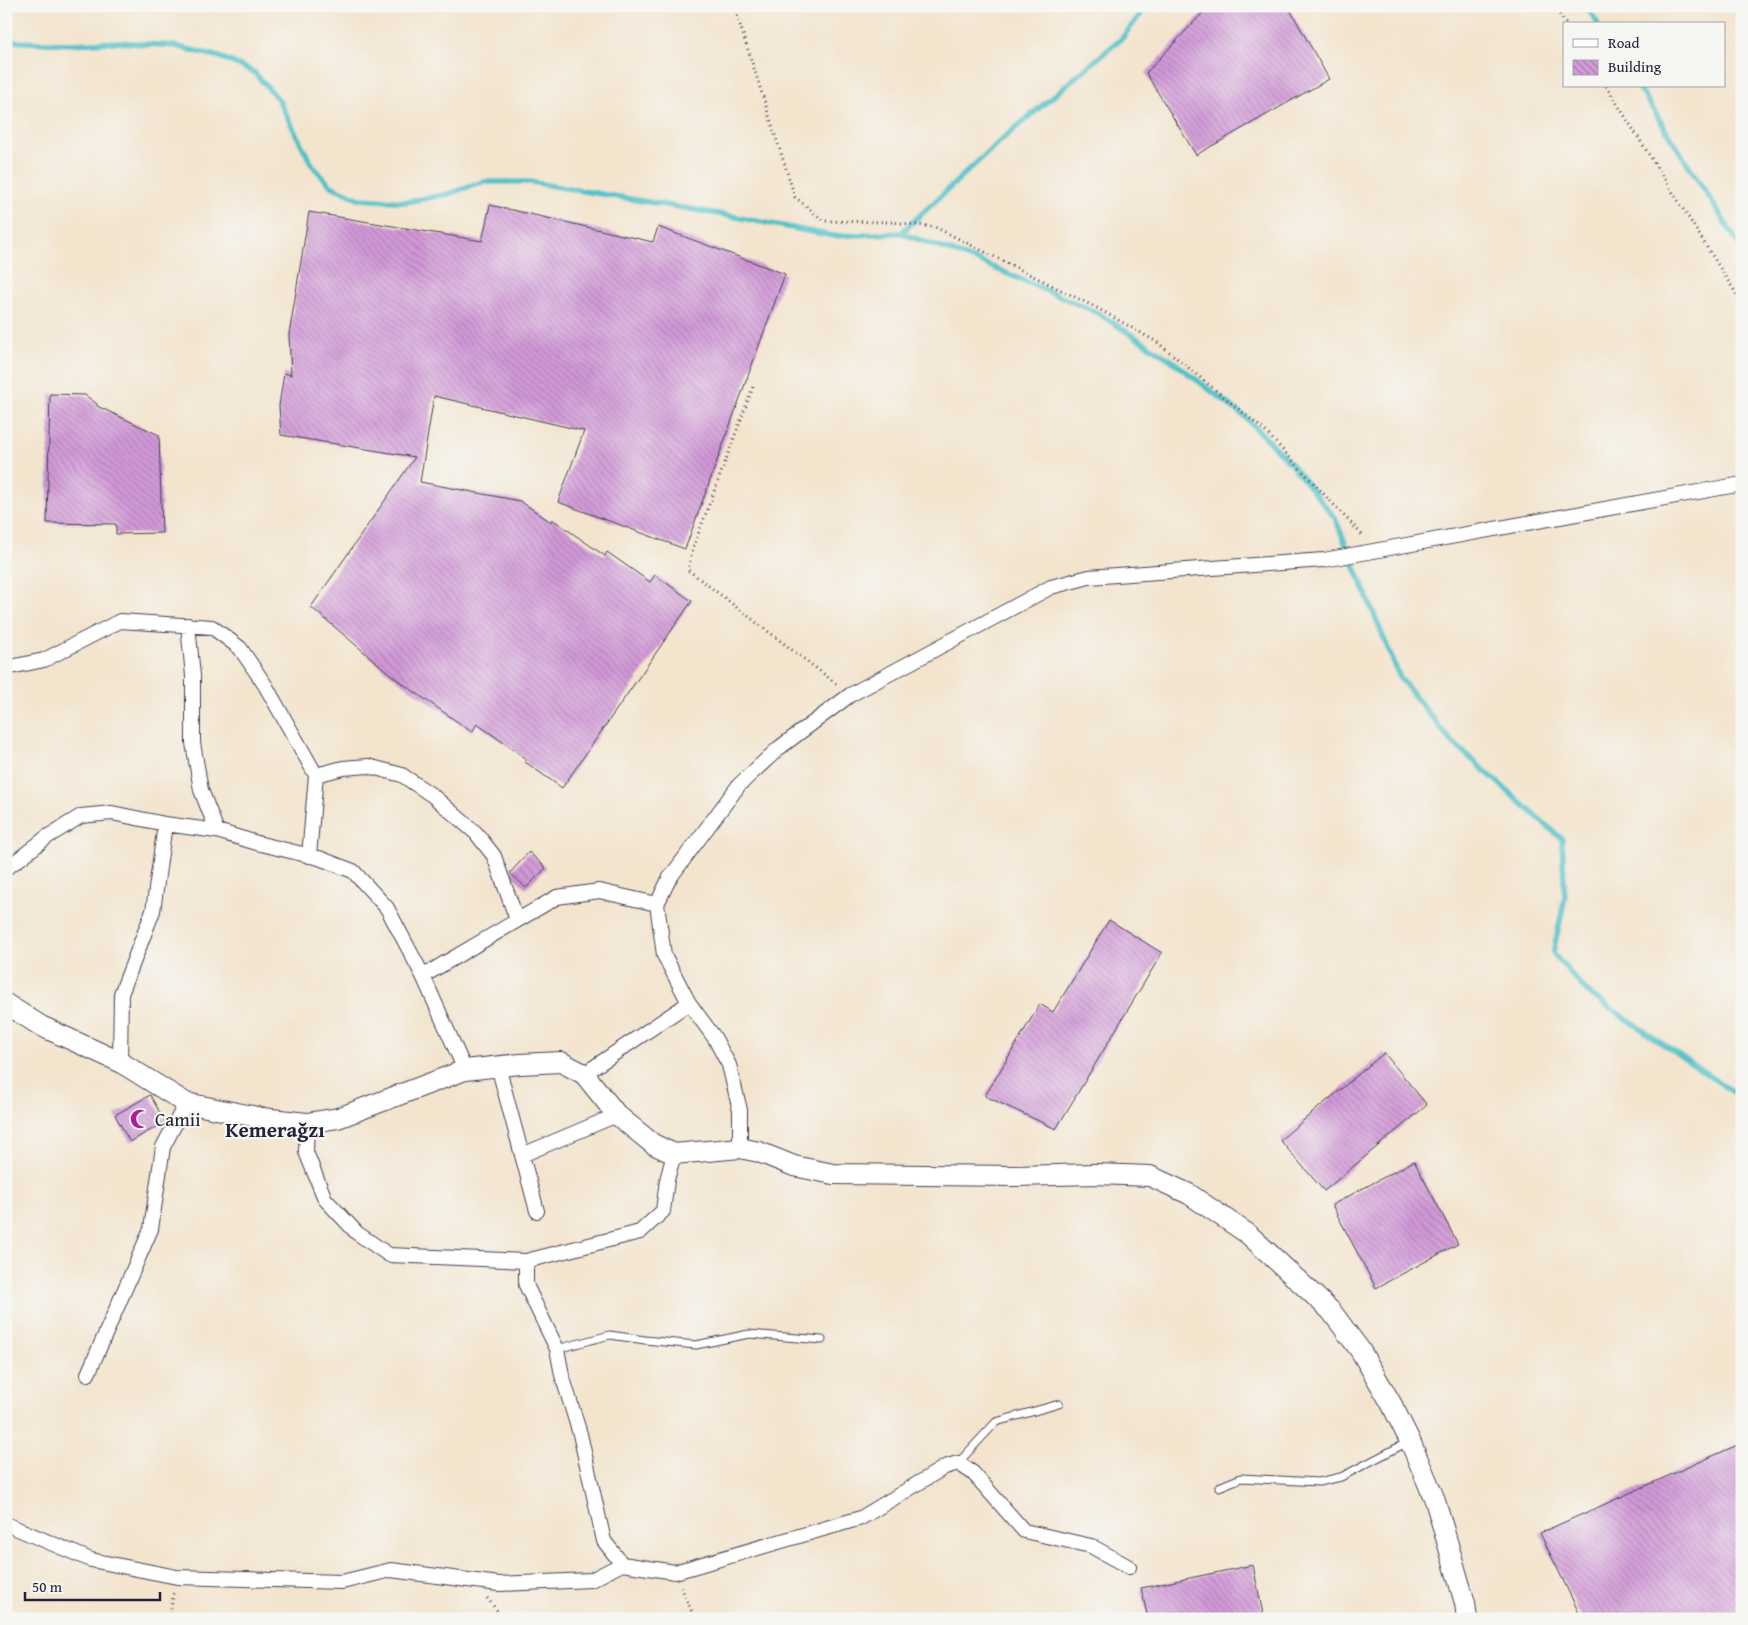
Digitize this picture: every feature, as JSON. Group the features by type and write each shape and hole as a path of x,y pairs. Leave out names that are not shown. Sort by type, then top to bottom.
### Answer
{"street":[{"path":"740,1148 740,1110 729,1065 714,1037 689,1003 664,955 657,904 668,879 739,785 778,748 850,695 1050,587 1089,577 1324,560 1742,484"},
{"path":"6,668 44,660 120,621 212,627 240,648 266,685 316,775 309,856"},
{"path":"188,625 193,676 193,743 201,790 217,831"},
{"path":"316,775 343,768 368,766 402,776 433,796 476,833 494,856 517,920"},
{"path":"6,868 47,837 80,816 112,813 165,824 217,831 309,856 353,871 387,908 423,976 465,1070"},
{"path":"120,1062 121,994 153,911 165,824"},
{"path":"423,976 557,897 599,891 657,904"},
{"path":"584,1074 689,1003"},
{"path":"6,1004 41,1026 120,1062 186,1103 262,1118 307,1123 338,1118 465,1070 561,1062 584,1074 617,1115 653,1144 674,1154 740,1148 759,1152 794,1166 833,1174 1015,1176 1096,1174 1150,1176 1189,1194 1248,1234 1331,1312 1360,1350 1391,1403 1410,1441 1435,1500 1465,1603 1467,1619"},
{"path":"498,1066 537,1211"},
{"path":"88,1374 150,1229 163,1147 186,1103"},
{"path":"522,1155 617,1115"},
{"path":"307,1123 306,1152 325,1199 357,1233 389,1255 526,1260 640,1232 663,1211 667,1180 674,1154"},
{"path":"526,1260 526,1285 557,1349 562,1375 580,1434 604,1541 622,1564"},
{"path":"6,1524 91,1560 177,1577 342,1582 391,1570 499,1584 591,1580 622,1564 675,1572 861,1518 945,1467 958,1463 973,1473 1024,1531 1091,1546 1129,1567"}],"lane":[{"path":"557,1349 610,1335 696,1345 749,1334 822,1340"},
{"path":"958,1463 996,1422 1059,1404"},
{"path":"1219,1487 1241,1478 1319,1482 1341,1477 1410,1441"}],"path":[{"path":"734,6 795,197 824,221 892,222 935,227 1097,308 1157,342 1264,430 1374,550"},
{"path":"1554,6 1565,22"},
{"path":"1607,88 1742,303"},
{"path":"753,388 693,548 688,570 850,695"},
{"path":"675,1572 695,1619"},
{"path":"169,1619 177,1577"}],"building":[{"path":"1209,6 1288,6 1329,79 1196,155 1146,73"},
{"path":"490,205 653,242 658,227 785,274 685,549 558,502 584,431 434,396 420,482 520,501 551,522 552,519 605,556 607,552 650,582 655,575 692,601 562,788 525,762 527,759 477,724 472,732 396,679 311,607 415,457 281,435 279,406 284,373 291,375 289,335 309,212 482,241"},
{"path":"50,394 85,395 97,406 159,435 162,533 116,534 116,524 47,523"},
{"path":"529,852 546,868 526,888 510,873"},
{"path":"1109,920 1162,953 1056,1129 985,1096 1040,1004 1053,1012"},
{"path":"1384,1053 1427,1105 1324,1191 1280,1140"},
{"name":"Camii","path":"150,1095 165,1122 130,1142 115,1115"},
{"path":"1414,1161 1458,1244 1376,1288 1332,1205"},
{"path":"1742,1443 1742,1615 1734,1619 1582,1619 1540,1533"},
{"path":"1253,1565 1264,1619 1148,1619 1141,1588"}],"waterway":[{"path":"901,233 1000,141 1122,38 1147,6"},
{"path":"1586,6 1597,22"},
{"path":"6,40 70,44 116,42 175,46 220,57 254,72 278,99 312,165 331,186 360,199 406,202 448,194 483,182 530,182 731,216 833,236 901,233 978,261 1096,312 1171,360 1245,417 1290,463 1335,518 1400,678 1450,740 1562,839 1565,898 1553,953 1587,992 1742,1098"},
{"path":"1639,88 1742,249"}],"place":[{"name":"Camii","path":"140,1119"}],"district":[{"name":"Kemerağzı","path":"275,1129"}]}
